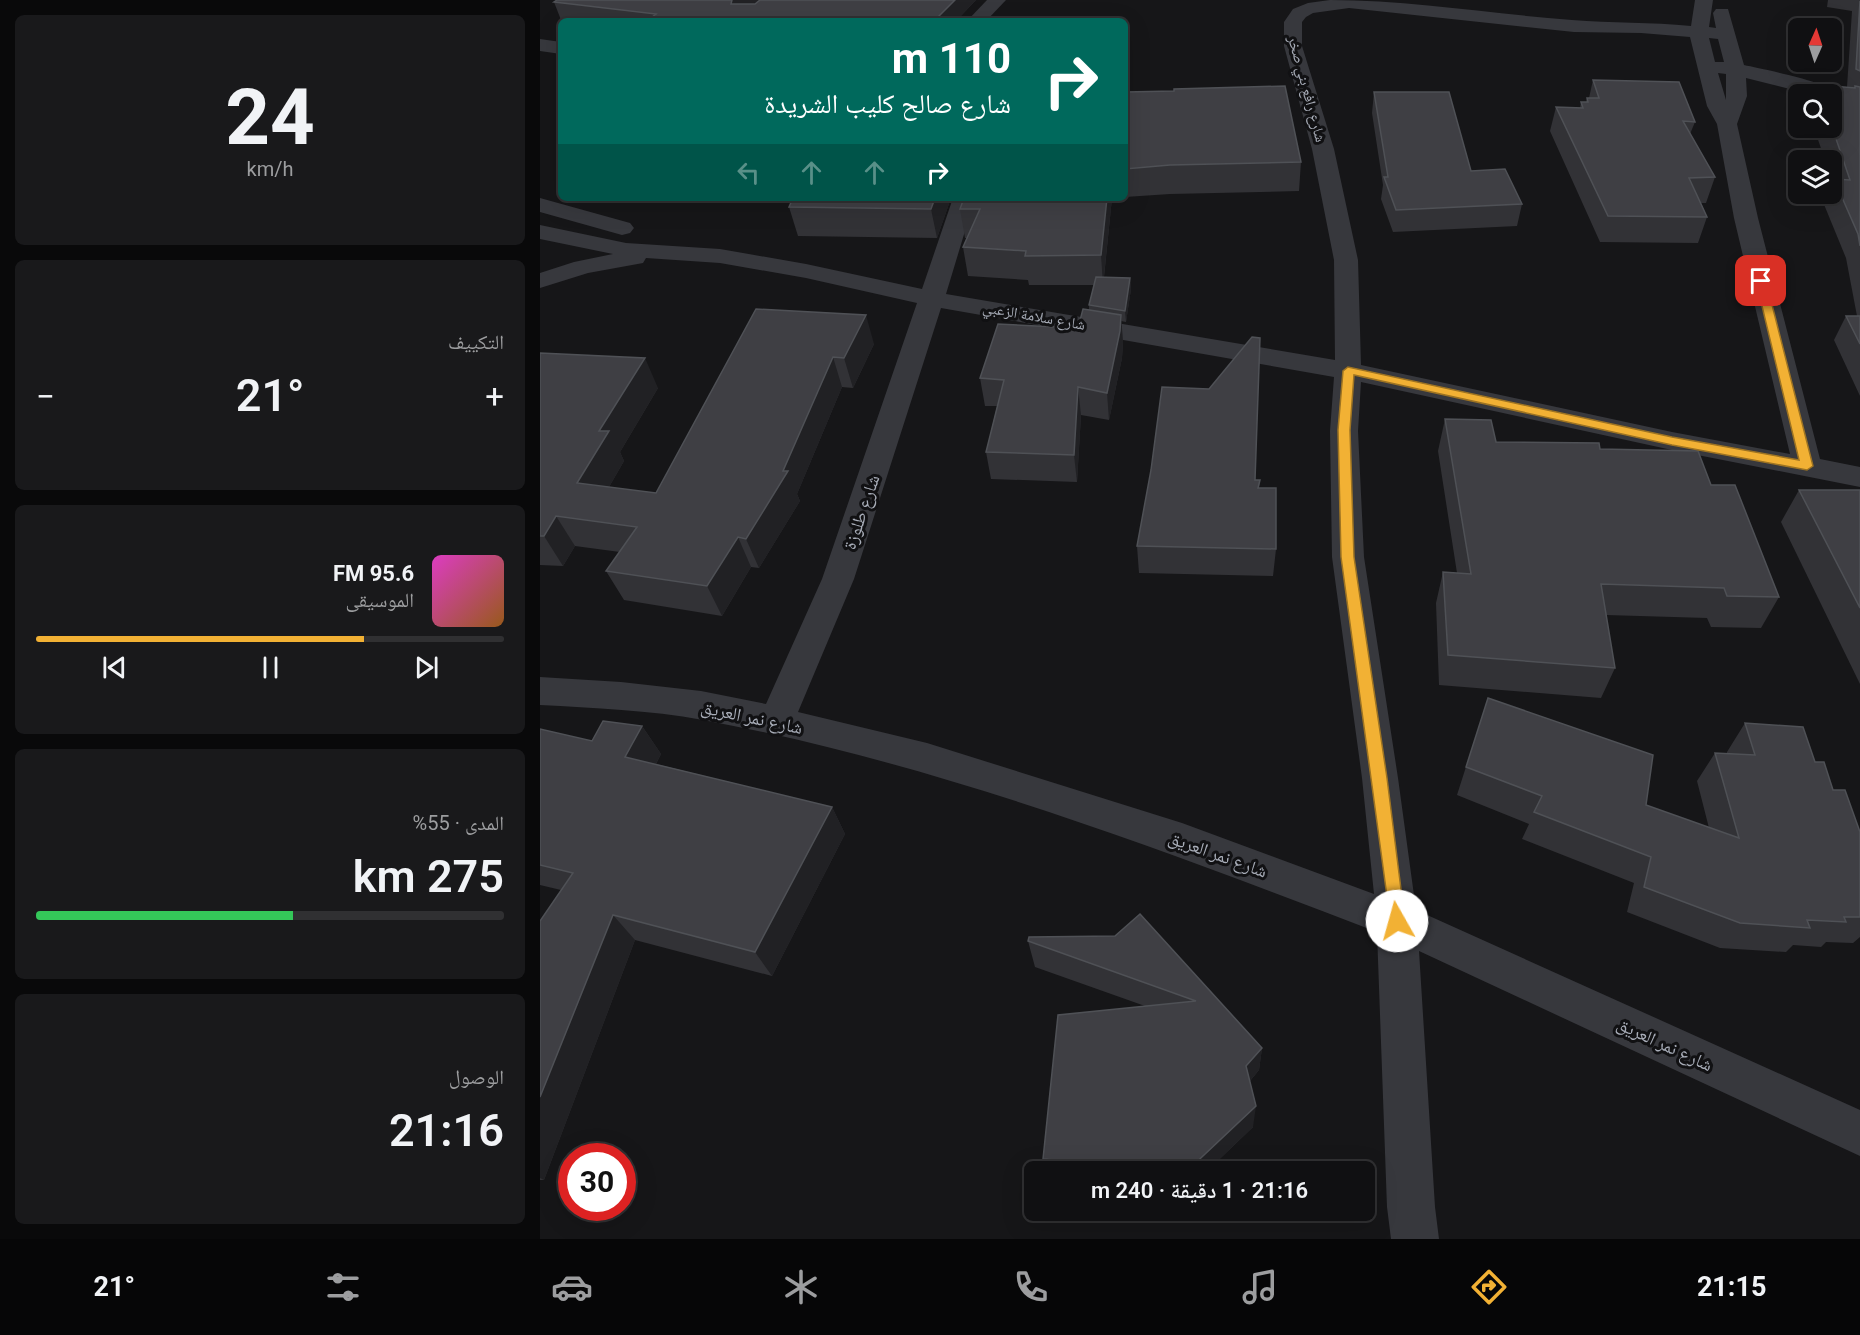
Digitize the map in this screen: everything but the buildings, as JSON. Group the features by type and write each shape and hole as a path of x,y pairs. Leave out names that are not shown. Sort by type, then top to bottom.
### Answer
{"street":[{"path":"979,18 997,0"},
{"path":"1704,0 1700,37 1717,106 1727,124 1746,218 1807,466"},
{"path":"1720,0 1726,39 1737,75 1736,108 1727,124"},
{"name":"شارع رافع بني صخر","path":"1415,1239 1397,921 1380,778 1348,557 1344,430 1348,371 1346,260 1323,148 1293,46 1291,32 1293,22 1299,13 1320,5 1364,3 1574,26 1625,36 1726,39"},
{"path":"540,45 558,48"},
{"path":"1708,70 1793,84"},
{"path":"1737,75 1788,87"},
{"path":"1286,99 1308,98"},
{"name":"شارع طلوزة","path":"776,721 838,578 949,255 963,201"},
{"name":"شارع سلامة الزعبي","path":"545,212 582,218 720,256 806,271 932,299 1348,371 1661,439 1860,477"},
{"path":"540,261 550,234 582,218"},
{"name":"شارع سلامة الزعبي","path":"550,234 627,250 720,256"},
{"path":"540,281 583,267 664,254"},
{"name":"شارع نمر العريق","path":"540,691 621,696 701,705 776,721 927,758 1182,840 1397,921 1860,1133"}],"route":[{"path":"1397,921 1380,778 1348,557 1344,495 1344,430 1348,371 1672,441 1807,466 1761,281"}]}
